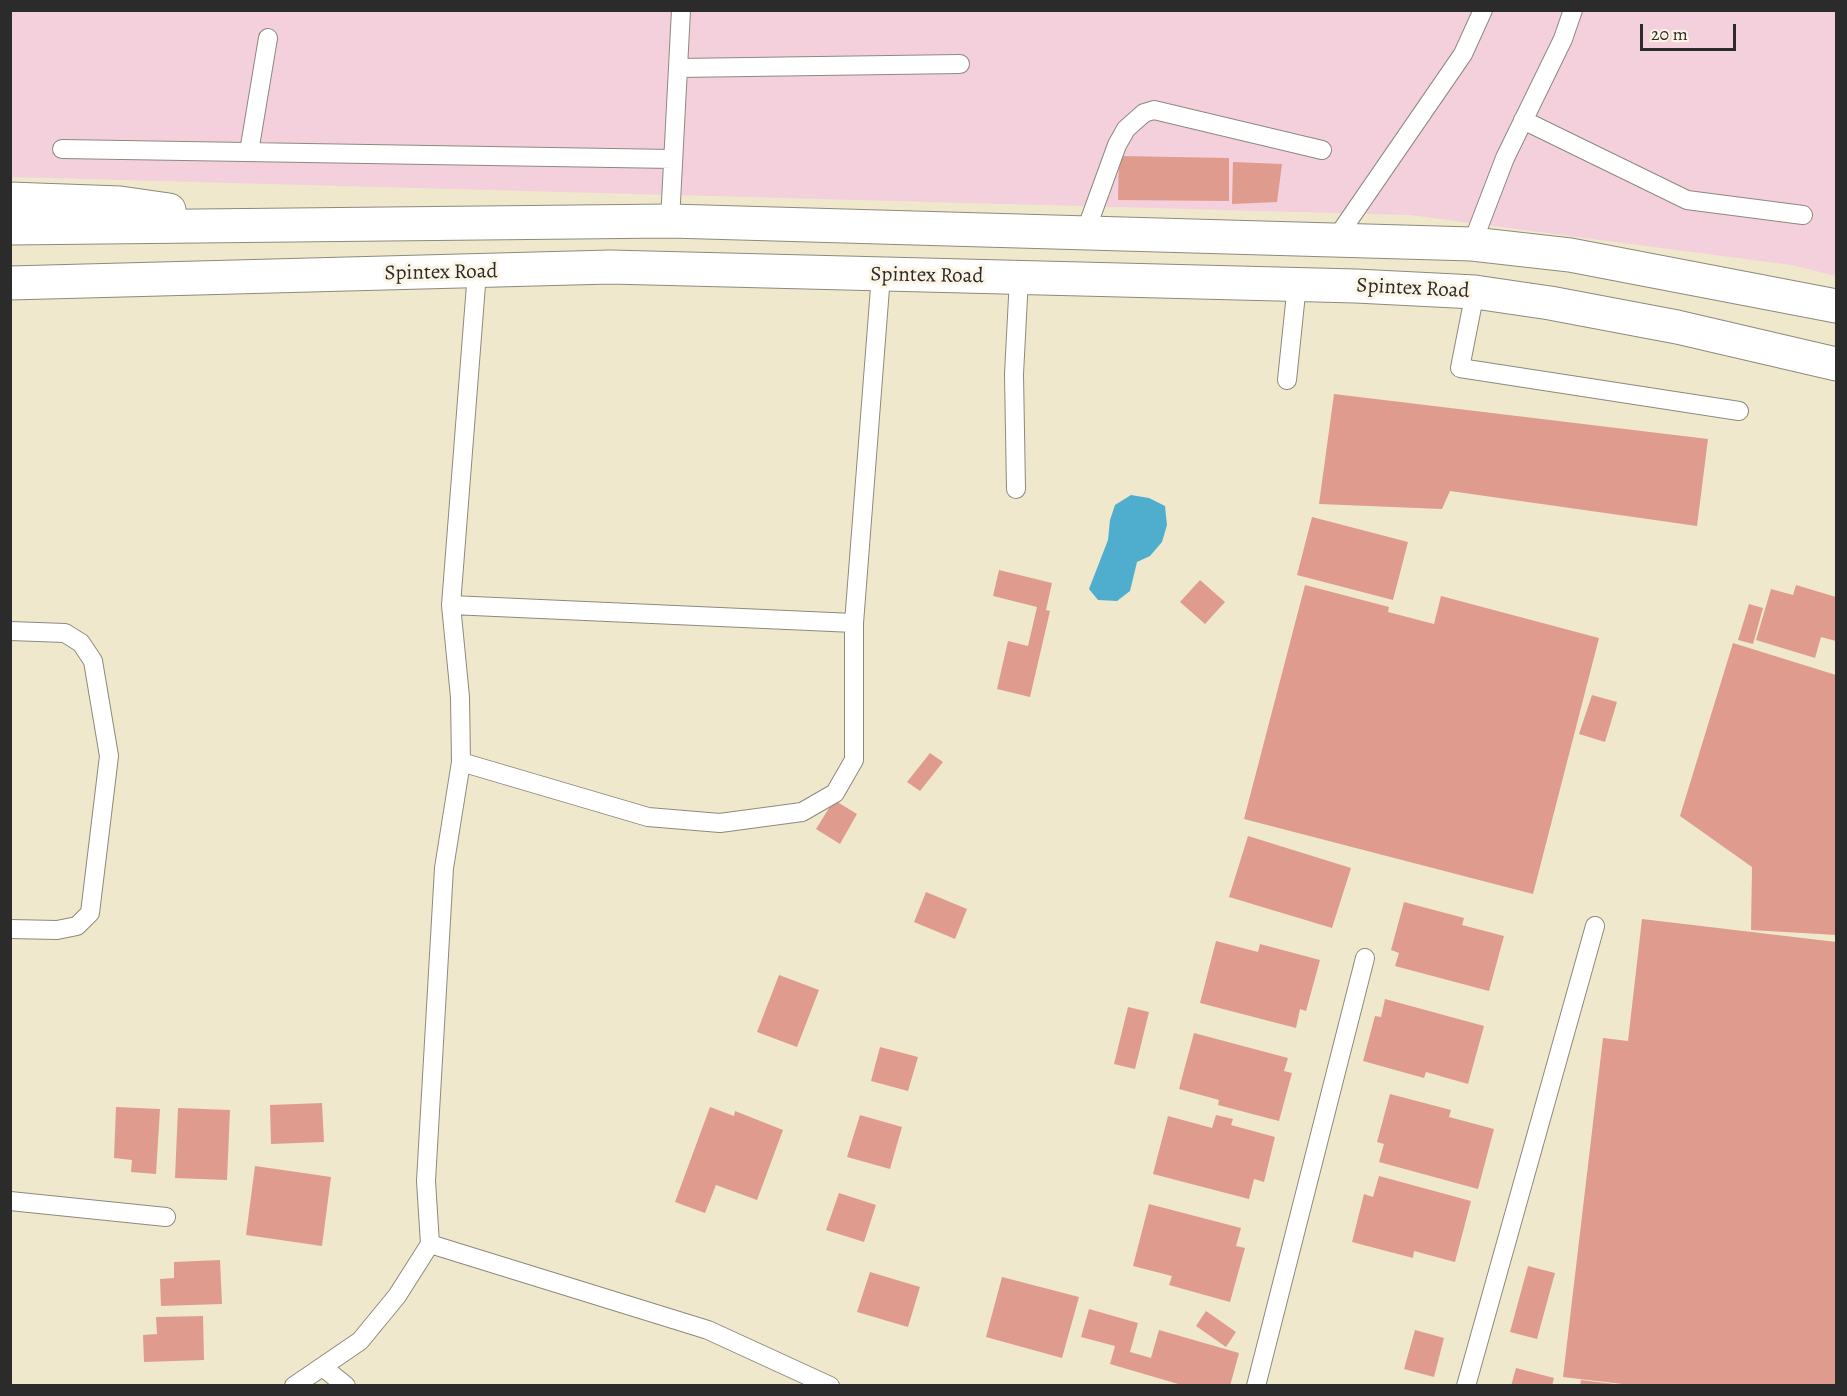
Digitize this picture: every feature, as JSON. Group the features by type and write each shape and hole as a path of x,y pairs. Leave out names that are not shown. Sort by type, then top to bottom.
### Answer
{"main road":[{"path":"10,199 120,203 262,225"},
{"path":"10,228 670,221 1472,244 1570,255 1836,306"},
{"name":"Spintex Road","path":"10,283 610,267 1297,284 1475,292 1550,303 1677,327 1836,364"}],"lane":[{"path":"670,221 681,10"},
{"path":"1335,240 1463,54 1483,10"},
{"path":"1472,244 1505,159 1563,39 1573,10"},
{"path":"249,152 268,38"},
{"path":"678,68 960,64"},
{"path":"1085,233 1117,145 1126,129 1144,113 1154,110 1322,150"},
{"path":"1523,120 1687,200 1803,215"},
{"path":"62,149 673,159"},
{"path":"294,1386 324,1368 360,1341 397,1296 430,1244 426,1181 443,879 461,762 460,697 451,605 477,272"},
{"path":"461,762 648,817 720,823 802,812 835,793 854,760 854,623 881,275"},
{"path":"1016,489 1014,374 1019,278"},
{"path":"1287,380 1297,284"},
{"path":"1475,292 1460,368 1739,411"},
{"path":"451,605 854,623"},
{"path":"10,631 65,633 81,643 93,661 109,756 90,913 77,926 57,930 10,929"},
{"path":"1466,1386 1595,926"},
{"path":"1256,1386 1365,958"},
{"path":"10,1201 166,1217"},
{"path":"430,1244 708,1330 830,1386"},
{"path":"324,1368 346,1386"}],"shaded area":[{"path":"11,11 1836,11 1836,276 1791,265 1410,215 11,177"}],"water":[{"path":"1131,495 1149,498 1165,506 1167,525 1162,542 1150,556 1137,562 1130,591 1117,601 1098,600 1089,589 1108,540 1110,520 1115,505"}],"building":[{"path":"1119,156 1229,158 1229,201 1118,200"},
{"path":"1233,162 1282,164 1277,202 1232,204"},
{"path":"1334,394 1708,439 1697,526 1450,491 1442,509 1319,504"},
{"path":"1312,517 1408,542 1393,600 1297,575"},
{"path":"999,570 1052,583 1046,610 1050,611 1030,697 997,689 1008,641 1028,646 1037,607 993,596"},
{"path":"1200,580 1225,602 1205,624 1180,602"},
{"path":"1305,585 1389,607 1388,612 1434,624 1441,596 1599,638 1533,894 1244,819"},
{"path":"1796,585 1836,597 1836,641 1821,637 1815,658 1756,640 1771,589 1793,595"},
{"path":"1749,604 1763,608 1753,644 1738,640"},
{"path":"1733,643 1836,675 1836,935 1751,930 1752,867 1680,816"},
{"path":"1592,695 1617,702 1605,742 1579,734"},
{"path":"930,753 943,762 920,791 907,782"},
{"path":"834,800 857,814 840,844 816,829"},
{"path":"1248,836 1351,868 1332,928 1229,897"},
{"path":"926,892 967,909 955,939 914,922"},
{"path":"1404,902 1464,918 1462,925 1504,936 1489,991 1395,966 1399,953 1391,950"},
{"path":"1642,919 1836,942 1836,1386 1639,1386 1563,1377 1603,1038 1628,1041"},
{"path":"1216,941 1258,952 1260,944 1320,960 1306,1011 1300,1009 1296,1028 1200,1003"},
{"path":"779,975 819,990 797,1047 757,1032"},
{"path":"1385,999 1484,1026 1468,1084 1426,1072 1424,1078 1363,1061 1375,1016 1381,1017"},
{"path":"1128,1007 1149,1012 1135,1069 1114,1064"},
{"path":"1194,1033 1288,1058 1284,1071 1292,1073 1279,1121 1218,1105 1219,1100 1179,1089"},
{"path":"880,1047 918,1057 908,1091 871,1081"},
{"path":"1390,1094 1451,1110 1449,1117 1494,1129 1478,1189 1379,1162 1384,1144 1377,1142"},
{"path":"322,1103 324,1142 271,1144 270,1105"},
{"path":"116,1107 160,1109 156,1174 131,1172 132,1160 114,1158"},
{"path":"710,1107 734,1116 735,1111 783,1130 757,1200 716,1185 705,1213 675,1202"},
{"path":"178,1108 230,1110 227,1180 175,1178"},
{"path":"860,1115 902,1127 890,1169 847,1157"},
{"path":"1216,1115 1233,1119 1231,1125 1275,1137 1264,1182 1254,1179 1249,1199 1153,1174 1168,1116 1212,1128"},
{"path":"255,1166 331,1177 322,1246 246,1235"},
{"path":"1379,1176 1471,1201 1455,1262 1414,1251 1413,1258 1352,1242 1364,1194 1373,1197"},
{"path":"839,1193 876,1205 864,1242 826,1230"},
{"path":"1149,1204 1241,1228 1236,1246 1245,1248 1230,1302 1169,1285 1172,1276 1133,1266"},
{"path":"220,1260 222,1304 161,1306 160,1279 174,1278 174,1262"},
{"path":"1528,1266 1555,1273 1537,1339 1510,1332"},
{"path":"870,1272 920,1287 908,1327 857,1312"},
{"path":"1002,1277 1079,1297 1062,1358 986,1337"},
{"path":"1089,1309 1138,1323 1130,1352 1151,1358 1159,1330 1239,1353 1230,1386 1185,1386 1110,1364 1115,1346 1081,1337"},
{"path":"1206,1311 1236,1332 1226,1347 1196,1326"},
{"path":"203,1316 204,1360 144,1362 143,1335 157,1334 156,1317"},
{"path":"1415,1330 1444,1338 1434,1377 1404,1369"},
{"path":"1516,1368 1554,1378 1552,1386 1511,1386"},
{"path":"1581,1380 1614,1384 1614,1386 1580,1386"}]}
